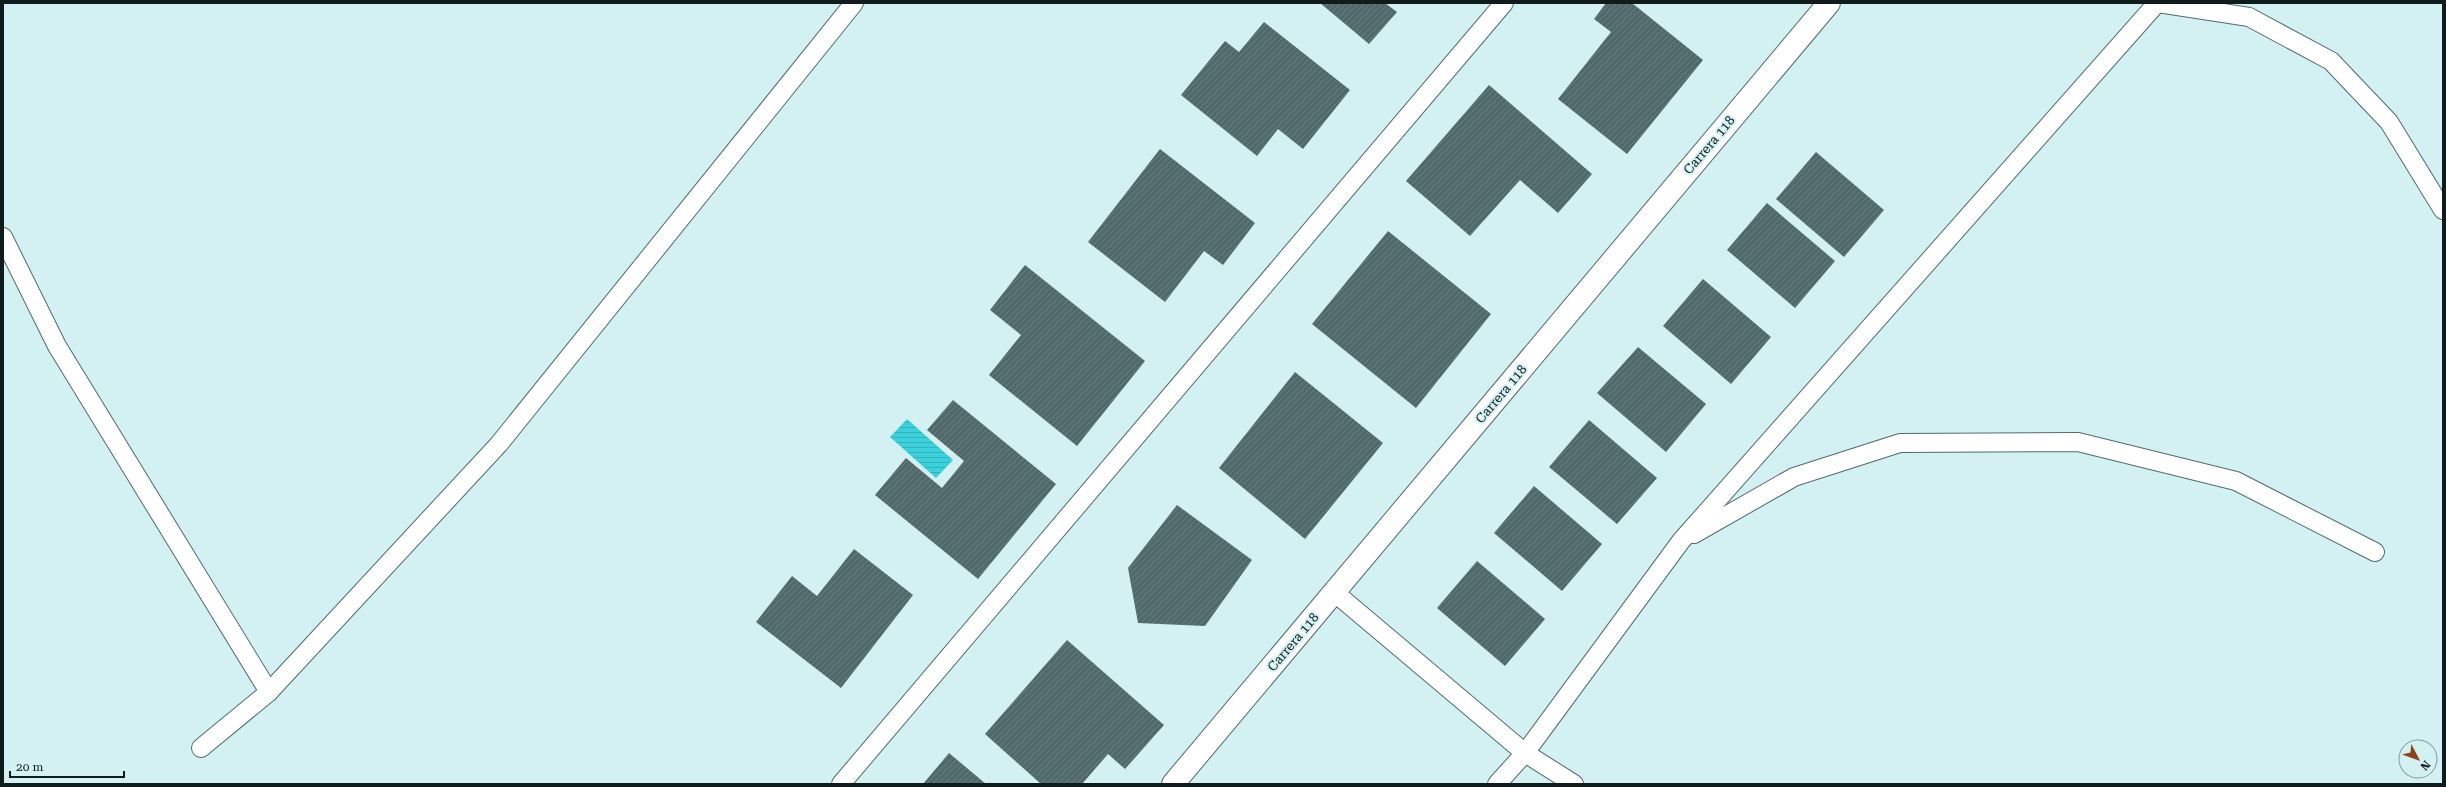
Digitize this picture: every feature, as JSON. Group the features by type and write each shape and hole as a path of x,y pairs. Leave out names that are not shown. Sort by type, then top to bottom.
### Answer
{"street":[{"name":"Carrera 118","path":"1173,784 1829,3"}],"lane":[{"path":"201,748 269,692 499,444 854,3"},
{"path":"841,784 1504,3"},
{"path":"1497,784 1525,753 1681,541 2158,3 2249,17 2331,61 2389,122 2443,210"},
{"path":"3,237 57,346 269,692"},
{"path":"1681,541 1794,477 1900,443 2078,442 2236,481 2375,552"},
{"path":"1334,592 1525,753 1574,784"}],"water":[{"path":"907,419 953,460 936,478 890,437"}],"building":[{"path":"1320,3 1385,3 1397,12 1369,44"},
{"path":"1606,3 1632,3 1703,60 1627,154 1558,99 1611,32 1594,19"},
{"path":"1264,22 1350,90 1303,149 1278,129 1257,156 1181,95 1225,41 1239,52"},
{"path":"1489,85 1592,174 1558,213 1520,180 1470,236 1406,181"},
{"path":"1160,149 1255,223 1223,265 1204,251 1165,302 1088,242"},
{"path":"1816,152 1884,210 1844,257 1776,199"},
{"path":"1767,203 1835,261 1795,308 1727,250"},
{"path":"1388,231 1491,314 1416,408 1312,324"},
{"path":"1025,265 1145,361 1077,446 989,375 1021,335 990,310"},
{"path":"1703,279 1771,337 1731,384 1663,326"},
{"path":"1638,347 1706,404 1666,452 1597,393"},
{"path":"1295,372 1383,443 1305,539 1219,468"},
{"path":"953,400 1056,484 978,579 875,495 906,458 942,488 964,461 927,430"},
{"path":"1589,420 1657,478 1617,524 1549,467"},
{"path":"1534,486 1602,544 1562,591 1494,533"},
{"path":"1177,505 1252,560 1205,626 1138,623 1128,568"},
{"path":"854,549 913,595 841,688 756,622 792,576 817,596"},
{"path":"1477,561 1545,619 1505,666 1437,608"},
{"path":"1067,640 1164,725 1125,769 1108,754 1082,784 1041,784 985,734"},
{"path":"949,753 986,784 923,784"}]}
